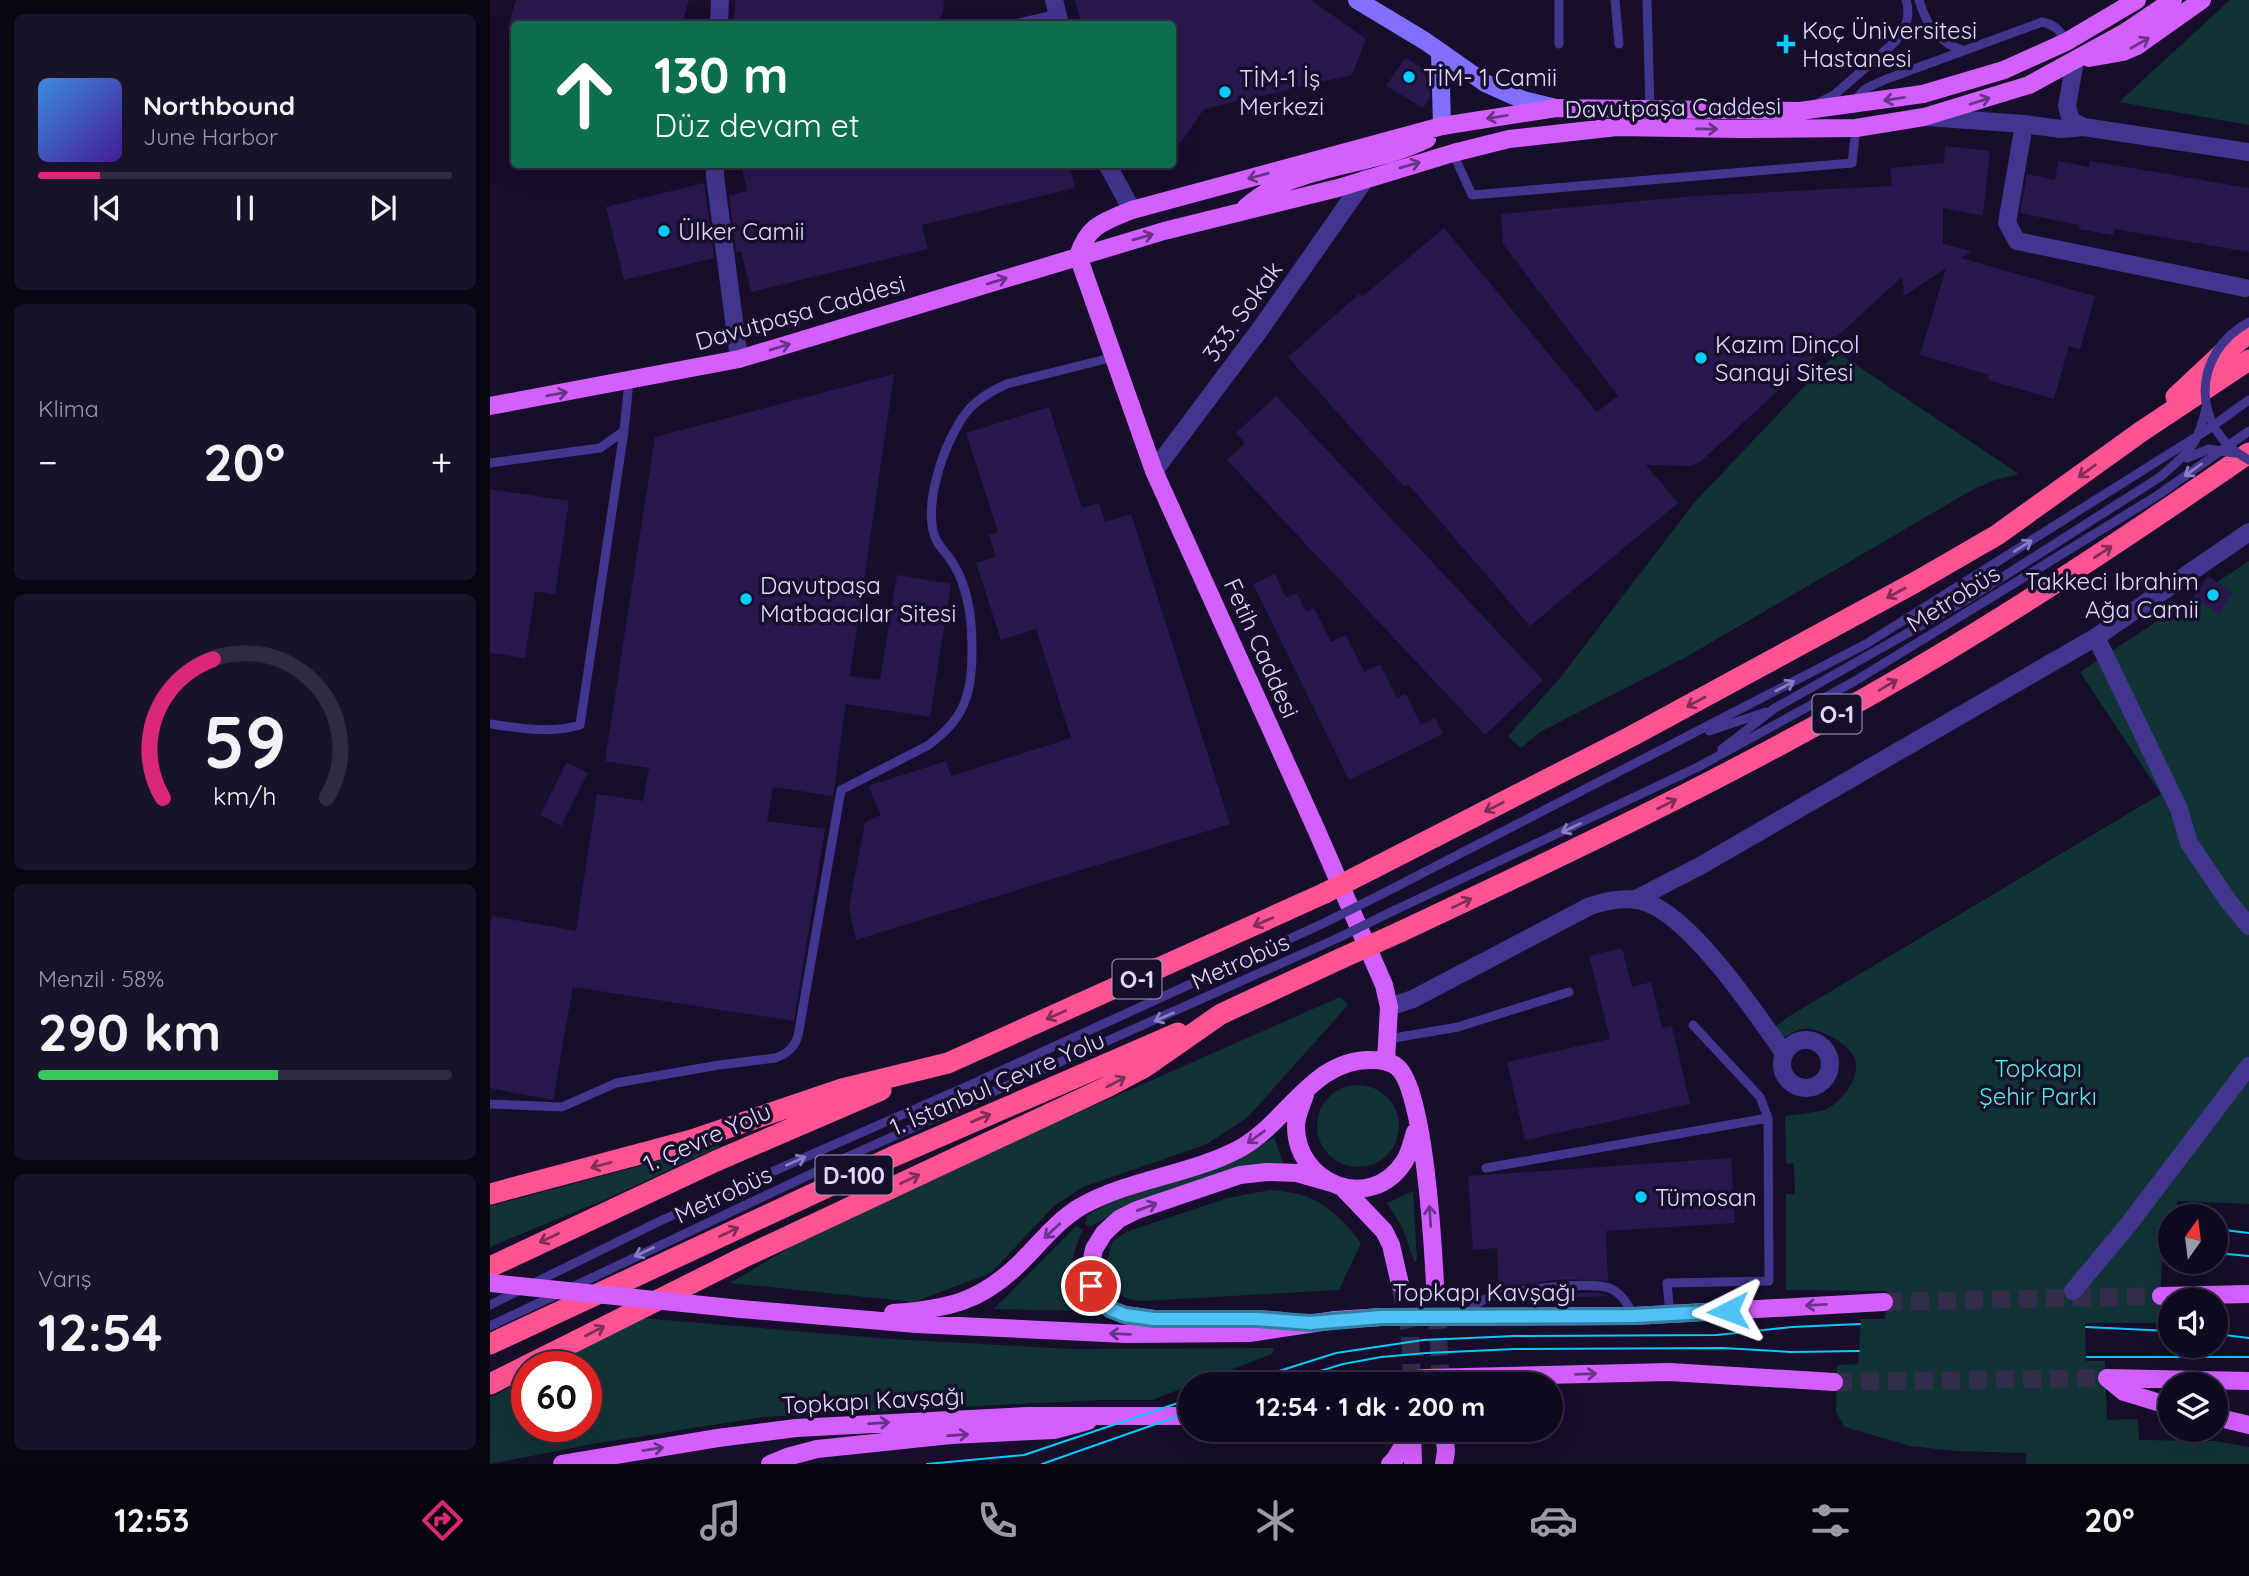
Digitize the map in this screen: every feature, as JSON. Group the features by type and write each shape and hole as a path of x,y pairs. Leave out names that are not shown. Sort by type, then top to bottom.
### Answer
{"highway":[{"path":"2143,431 2249,333"},
{"name":"O-1","path":"948,1063 1325,892 1644,730 1997,535 2143,431 2249,360"},
{"name":"O-1","path":"1222,1014 1340,948 1668,804 1876,692 2068,575 2242,453"},
{"path":"490,1384 742,1258 1107,1087 1145,1067 1222,1014"},
{"name":"1. İstanbul Çevre Yolu","path":"490,1344 891,1157 1222,1014"},
{"path":"490,1194 692,1140 842,1089 948,1063"},
{"name":"1. Çevre Yolu","path":"490,1267 716,1161 948,1063"}],"main road":[{"name":"Davutpaşa Caddesi","path":"1078,256 1083,241 1091,231 1132,210 1442,126 1556,107 1800,111 1923,94 2004,69 2066,41 2137,0"},
{"name":"Davutpaşa Caddesi","path":"490,406 739,359 1164,231 1338,188 1509,139 1617,127 1856,128 1924,117 2029,85 2124,33 2173,0"},
{"path":"2075,61 2123,52 2137,46 2202,0"},
{"path":"1240,213 1270,189 1323,171 1405,149 1425,141 1442,126"},
{"name":"Fetih Caddesi","path":"1078,256 1154,471 1317,829 1384,985 1389,1007 1386,1061"},
{"path":"490,1283 833,1317 928,1310 956,1305 998,1282 1059,1223 1079,1208 1107,1194 1238,1149 1266,1130 1326,1072 1360,1060 1386,1061 1396,1066 1405,1073 1411,1089 1429,1202 1435,1284"},
{"path":"1307,1091 1295,1124 1298,1143 1305,1160 1314,1172 1338,1186 1384,1231 1391,1245 1400,1284"},
{"path":"1310,1323 1257,1319 1154,1319 1125,1315 1110,1309 1091,1286 1090,1269 1094,1249 1104,1233 1119,1219 1240,1175 1267,1172 1297,1174 1359,1190 1379,1184 1395,1173 1409,1153 1418,1122"},
{"path":"2228,1294 2249,1294"},
{"name":"Topkapı Kavşağı","path":"833,1317 1013,1330 1126,1334 1249,1333 1310,1323 1381,1317 1633,1316 1884,1302"},
{"path":"2228,1303 2249,1306"},
{"path":"1563,1375 1670,1372 1834,1382"},
{"path":"2158,1379 2107,1378 2124,1392 2158,1402"},
{"path":"2228,1381 2249,1381"},
{"name":"Topkapı Kavşağı","path":"562,1464 796,1428 1028,1416 1178,1416"},
{"path":"770,1464 817,1449 951,1435 1054,1430 1101,1417"},
{"path":"2228,1420 2249,1425"},
{"path":"1390,1464 1406,1442"},
{"path":"1412,1442 1413,1464"},
{"path":"1444,1464 1445,1442"}],"street":[{"path":"719,21 720,0"},
{"path":"1357,0 1425,41 1485,83 1523,100 1556,107"},
{"path":"1440,53 1442,126"},
{"path":"2075,61 2067,106 2071,121 2084,127"},
{"path":"1924,117 2061,129 2084,127 2249,152"},
{"path":"2024,124 2007,223 2017,241 2245,288"},
{"path":"715,168 739,359"},
{"path":"1109,168 1132,210"},
{"name":"333. Sokak","path":"1154,471 1261,328 1366,178"},
{"path":"1634,900 1700,866 2096,637 2249,532"},
{"path":"2096,637 2179,808 2189,843 2229,902 2249,926"},
{"path":"1389,1007 1413,999 1590,906 1612,899 1634,900 1648,904 1686,930 1705,950 1784,1053"},
{"path":"2073,1291 2128,1225 2249,1066"}],"lane":[{"path":"1559,0 1559,44"},
{"path":"1615,0 1619,44"},
{"path":"1647,0 1650,109"},
{"path":"1800,111 1834,95 1896,41 1909,16 1906,0"},
{"path":"1919,0 1930,28 1944,43 1965,51"},
{"path":"1026,21 1057,13"},
{"path":"1850,105 1865,89 1884,80 2042,22 2051,24 2060,31 2066,41"},
{"path":"1453,153 1472,195 1852,163 1856,128"},
{"name":"Metrobüs","path":"2160,477 2189,452 2202,427 2206,407 2205,382 2212,358 2227,337 2249,322"},
{"path":"490,1104 562,1108 616,1083 775,1058 793,1047 798,1035 841,790 927,746 939,737 960,714 971,685 973,624 964,588 951,560 934,535 934,493 946,449 970,408 993,390 1007,384 1114,357"},
{"path":"490,724 562,730 580,725 624,431 629,381"},
{"name":"Metrobüs","path":"490,1305 660,1221 972,1084 1324,923 1681,741 1866,644 2207,430 2249,400"},
{"name":"Metrobüs","path":"2206,407 2222,440 2249,460"},
{"name":"Metrobüs","path":"1396,922 1698,766 1855,681 2158,495 2249,430"},
{"path":"490,463 600,448 624,431"},
{"name":"Metrobüs","path":"1698,766 1775,708 1968,599 2192,455 2209,449 2242,453"},
{"name":"Metrobüs","path":"1681,741 1775,708"},
{"name":"Metrobüs","path":"490,1326 859,1151 1340,948"},
{"path":"1388,1039 1458,1027 1569,992"},
{"path":"1671,1314 1667,1283 1769,1280 1768,1118 1760,1097 1693,1025"},
{"path":"1486,1168 1768,1118"},
{"path":"1466,1317 1479,1301 1511,1291 1562,1287 1608,1287 1618,1293 1633,1316"}],"green space":[{"path":"2230,0 2249,0 2249,125 2119,102"},
{"path":"1837,352 2019,474 1972,490 1688,656 1540,732 1521,748 1508,736 1560,678 1694,503"},
{"name":"Topkapı Şehir Parkı","path":"2249,561 2249,1204 2177,1201 2177,1204 2158,1204 2158,1274 2161,1274 2161,1288 2158,1288 2158,1323 2085,1323 2086,1361 2105,1361 2107,1420 2138,1419 2139,1440 2222,1442 2249,1447 2249,1464 2026,1464 2026,1453 1955,1451 1910,1446 1845,1427 1836,1412 1837,1365 1858,1364 1861,1319 1885,1319 1887,1291 1786,1290 1786,1194 1795,1194 1794,1163 1786,1164 1785,1116 1831,1107 1849,1088 1856,1072 1856,1064 1846,1046 1824,1033 1801,1029 1783,1038 1774,1028 1788,1017 2161,794 2080,672"},
{"path":"1340,997 1348,1005 1248,1117 1207,1144 1083,1187 1054,1206 991,1273 914,1302 730,1283 802,1240 1007,1144"},
{"path":"1358,1085 1374,1088 1387,1097 1396,1110 1399,1126 1396,1142 1387,1155 1374,1164 1358,1167 1342,1164 1329,1155 1320,1142 1317,1126 1320,1110 1329,1097 1342,1088"},
{"path":"1274,1137 1283,1163 1262,1164 1123,1208 1090,1227 1085,1224 1087,1216 1106,1204 1239,1158"},
{"path":"718,1145 719,1147 604,1200 490,1247 490,1206"},
{"path":"1270,1190 1311,1198 1343,1221 1361,1243 1339,1290 1143,1301 1132,1300 1120,1294 1114,1286 1109,1274 1110,1247 1126,1232 1228,1198"},
{"path":"1413,1191 1417,1261 1414,1261 1402,1227 1387,1203"},
{"path":"1076,1226 1083,1230 1075,1252 1073,1272 1079,1291 1091,1311 994,1309"},
{"path":"641,1318 891,1339 1071,1349 1274,1348 1272,1354 1225,1372 1178,1372 1178,1390 1152,1400 1099,1400 763,1417 593,1444 490,1464 490,1398 511,1387 511,1442 602,1442 602,1351 578,1351"}],"building":[{"path":"516,0 689,0 683,21 511,21 509,24"},
{"path":"735,0 944,0 943,12 938,21 734,21"},
{"name":"TİM-1 İş Merkezi","path":"1075,0 1311,0 1366,39 1352,75 1204,109 1176,149 1176,21 1080,21"},
{"name":"TİM- 1 Camii","path":"1405,58 1421,67 1430,87 1430,98 1423,108 1386,86"},
{"path":"1945,146 1990,151 1983,216 1943,208 1943,244 1971,251 1961,258 2095,296 2080,350 2069,346 2054,399 1988,380 1989,375 1920,355 1946,268 1904,296 1902,277 1699,463 1690,466 1646,465 1678,503 1530,626 1408,484 1404,487 1288,357 1359,294 1362,297 1444,228 1597,412 1618,396 1503,244 1501,214 1695,196 1892,186 1890,168 1944,163"},
{"path":"2058,161 2089,167 2090,161 2249,188 2249,252 2114,229 2113,235 2020,213 2027,174 2055,180"},
{"path":"742,168 1070,168 1075,188 922,225 928,249 751,292 741,251 736,252 729,195 747,191"},
{"name":"Ülker Camii","path":"704,183 714,258 624,280 606,207"},
{"name":"Davutpaşa Matbaacılar Sitesi","path":"894,374 850,676 880,680 897,575 951,584 930,717 846,704 833,796 773,787 767,821 825,829 794,1021 573,987 553,1100 490,1088 492,916 576,931 597,794 643,801 649,768 605,761 655,437"},
{"path":"1276,396 1543,680 1485,735 1227,460 1245,443 1236,433"},
{"path":"1049,407 1082,508 1099,503 1105,522 1131,514 1230,824 856,940 849,907 865,822 881,815 868,786 946,761 951,776 1071,738 1036,629 1001,640 976,563 996,557 989,535 998,532 966,433"},
{"path":"490,489 569,501 555,595 535,591 525,658 490,653"},
{"path":"1275,574 1286,598 1297,593 1306,612 1314,608 1331,642 1346,635 1364,672 1380,664 1397,698 1406,694 1421,725 1435,718 1443,734 1349,780 1253,584"},
{"name":"Takkeci Ibrahim Ağa Camii","path":"2208,576 2233,593 2219,614 2193,597"},
{"path":"567,762 588,773 561,826 540,815"},
{"path":"1622,948 1632,987 1651,982 1662,1028 1672,1026 1690,1104 1525,1140 1507,1062 1610,1039 1589,956"},
{"path":"1731,1158 1735,1223 1606,1231 1608,1281 1564,1279 1498,1288 1497,1248 1473,1250 1468,1176"},
{"path":"1565,1293 1598,1293 1609,1296 1507,1300"}],"tunnel":[{"path":"1400,1284 1410,1333 1412,1372"},
{"path":"1435,1284 1440,1372"},
{"path":"1884,1302 2158,1296"},
{"path":"1834,1382 2107,1378"}],"tram line":[{"path":"2228,1230 2249,1233"},
{"path":"2228,1254 2249,1256"},
{"path":"1276,1372 1336,1353 1423,1340 1515,1336 1717,1335 1792,1327 1860,1324"},
{"path":"2086,1327 2158,1330"},
{"path":"2228,1335 2249,1338"},
{"path":"1317,1372 1381,1357 1515,1349 1723,1348 1791,1352 1859,1351"},
{"path":"2087,1357 2249,1357"},
{"path":"927,1464 1024,1455 1178,1403"},
{"path":"1042,1464 1178,1416"}],"place":[{"name":"Koç Üniversitesi Hastanesi","path":"1786,44"},
{"name":"TİM- 1 Camii","path":"1409,77"},
{"name":"TİM-1 İş Merkezi","path":"1225,92"},
{"name":"Ülker Camii","path":"664,231"},
{"name":"Kazım Dinçol Sanayi Sitesi","path":"1701,358"},
{"name":"Takkeci Ibrahim Ağa Camii","path":"2213,595"},
{"name":"Davutpaşa Matbaacılar Sitesi","path":"746,599"},
{"name":"Tümosan","path":"1641,1197"}],"route":[{"path":"1091,1286 1110,1309 1125,1315 1154,1319 1257,1319 1310,1323 1381,1317 1633,1316 1728,1311"}]}
